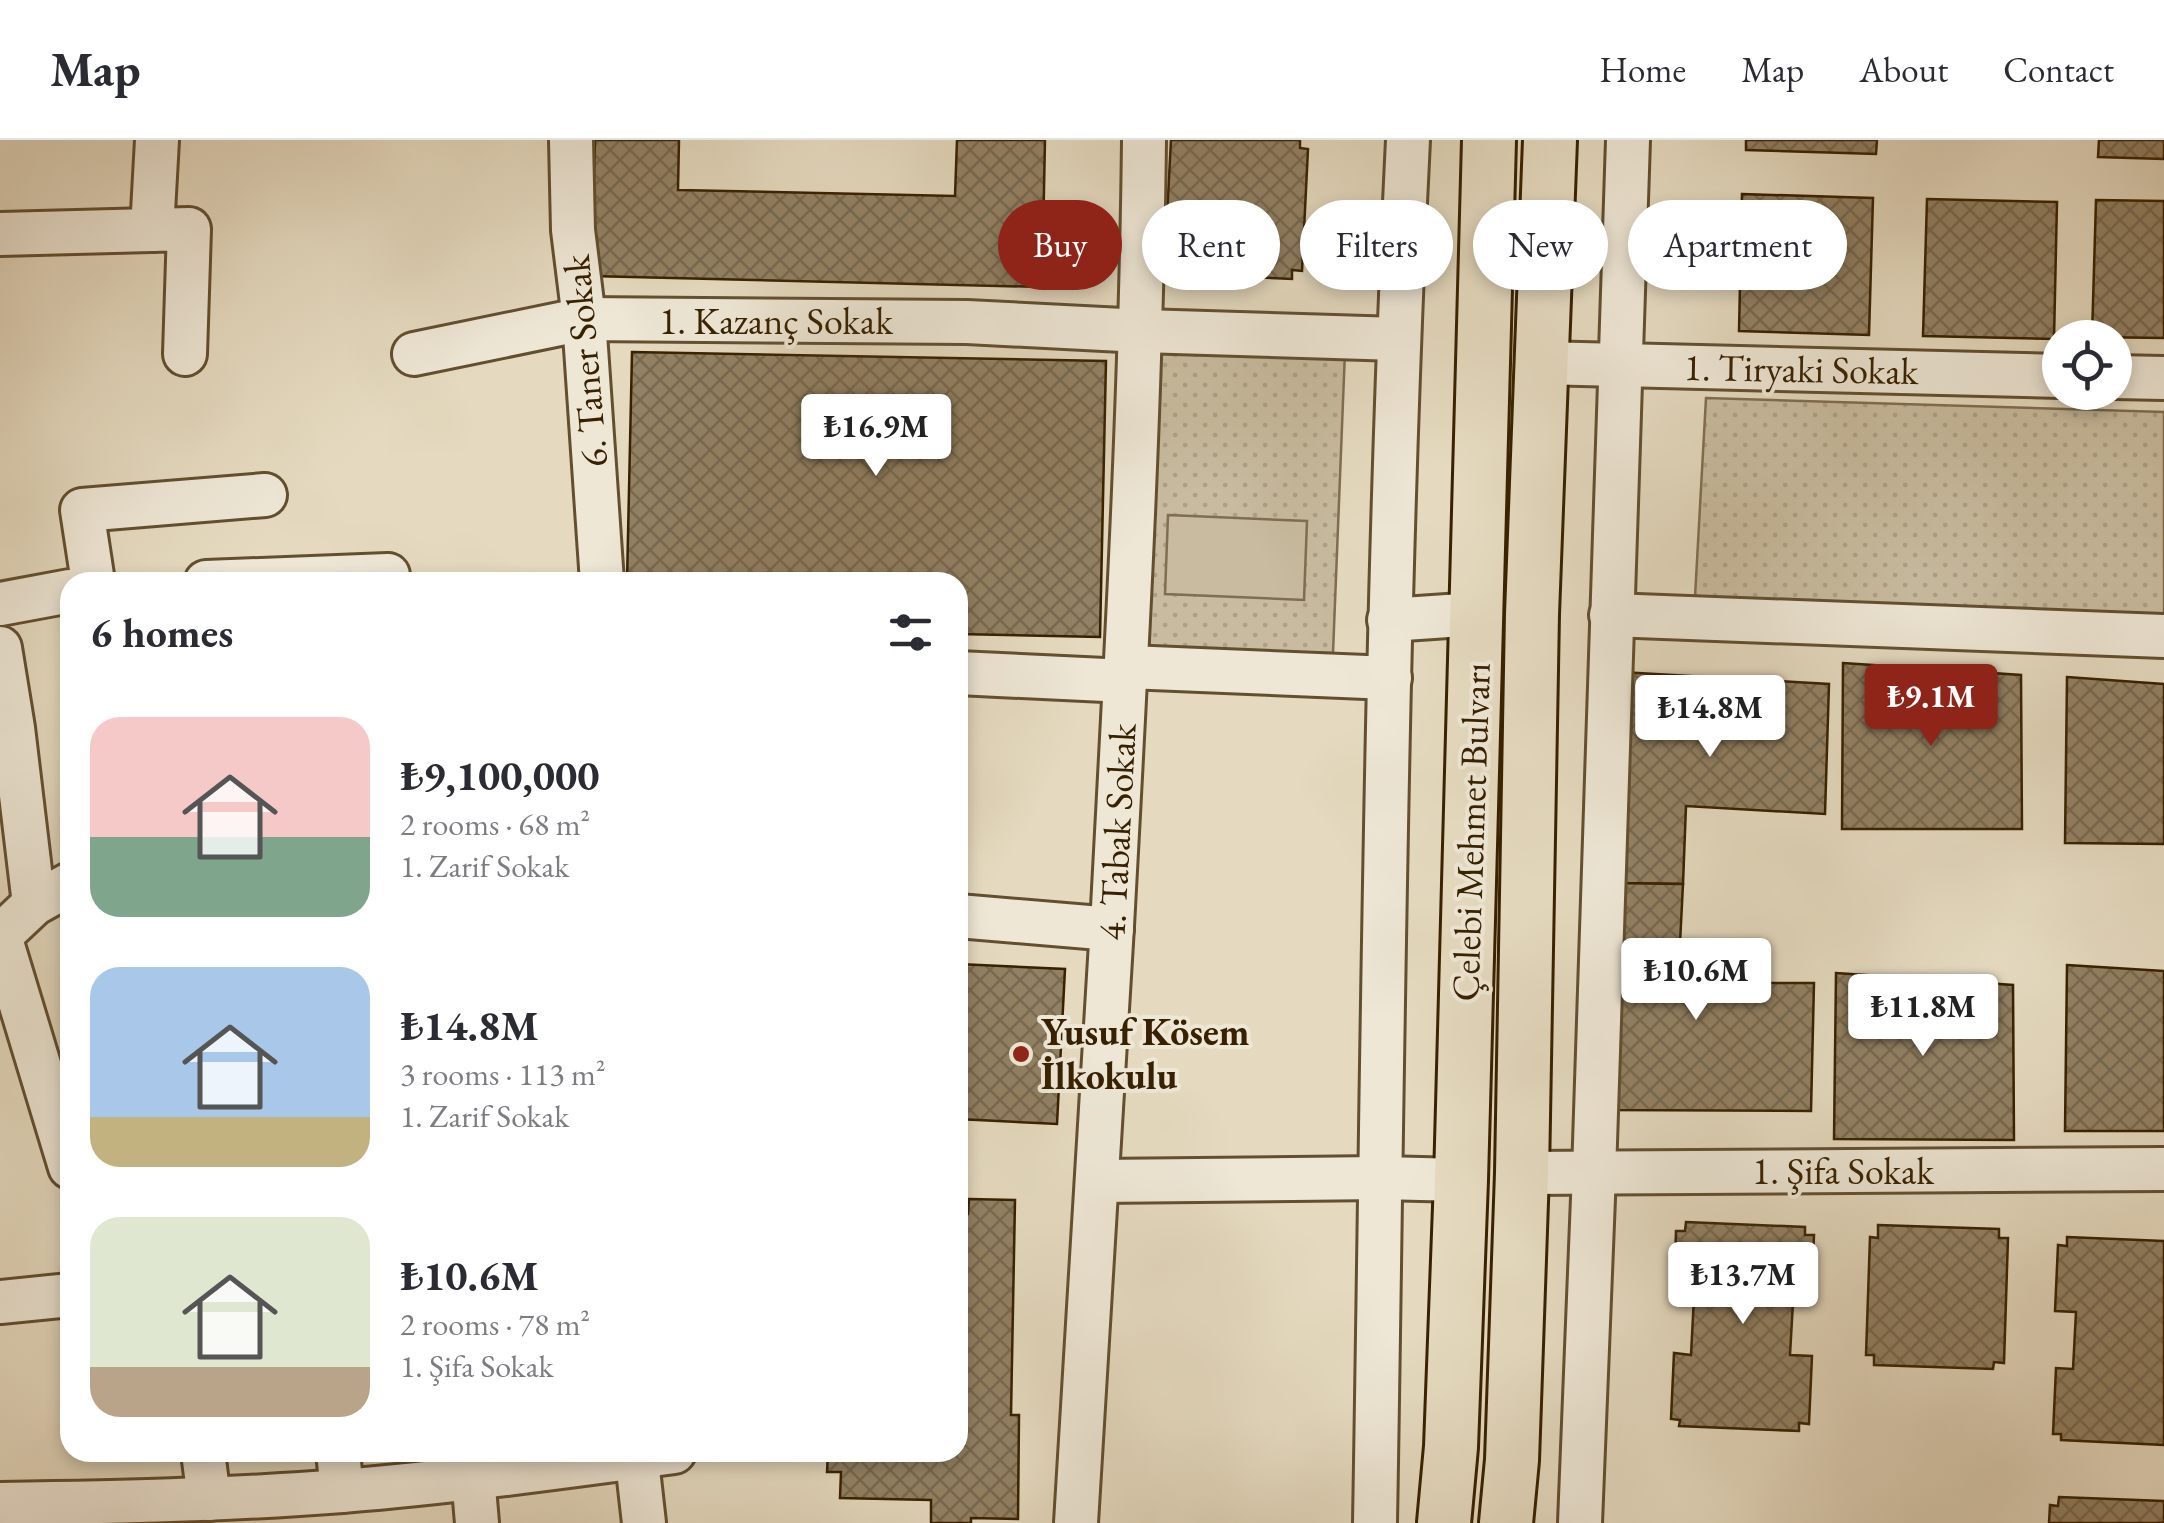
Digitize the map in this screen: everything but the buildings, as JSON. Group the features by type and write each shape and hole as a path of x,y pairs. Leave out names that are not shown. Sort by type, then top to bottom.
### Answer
{"main road":[{"name":"Çelebi Mehmet Bulvarı","path":"1444,1523 1451,1447 1461,1180 1489,140"},
{"name":"Çelebi Mehmet Bulvarı","path":"1506,1523 1512,1460 1522,1173 1532,614 1550,140"}],"street":[{"path":"152,230 156,140"},
{"name":"6. Taner Sokak","path":"570,140 573,230 584,319 601,572"},
{"name":"4. Tabak Sokak","path":"1076,1523 1127,674 1142,330 1144,140"},
{"path":"1374,1523 1390,620 1408,140"},
{"path":"1580,1523 1628,140"},
{"path":"0,234 189,229 185,354"},
{"name":"1. Kazanç Sokak","path":"414,354 584,319 967,322 1398,338"},
{"name":"1. Tiryaki Sokak","path":"1542,363 2042,376"},
{"path":"2132,377 2164,378"},
{"path":"91,572 82,510 265,496"},
{"path":"0,604 60,593"},
{"path":"1390,620 1478,614"},
{"path":"1611,615 2164,636"},
{"path":"0,648 6,728 52,894 0,936 60,1134"},
{"path":"968,673 1390,678"},
{"path":"968,917 1112,929"},
{"name":"1. Şifa Sokak","path":"1522,1173 2164,1169"},
{"path":"1099,1181 1461,1180"},
{"path":"0,1302 60,1296"},
{"path":"204,1462 208,1499"},
{"path":"0,1504 208,1499 273,1510 340,1472 531,1462"},
{"path":"644,1523 648,1462"},
{"path":"472,1466 477,1523"}],"shaded area":[{"path":"1345,351 1333,653 1140,652 1156,353"},
{"path":"1706,398 2164,412 2164,622 1695,597"},
{"path":"1168,515 1307,521 1304,600 1165,594"}],"place":[{"name":"Yusuf Kösem İlkokulu","path":"1021,1054"}]}
